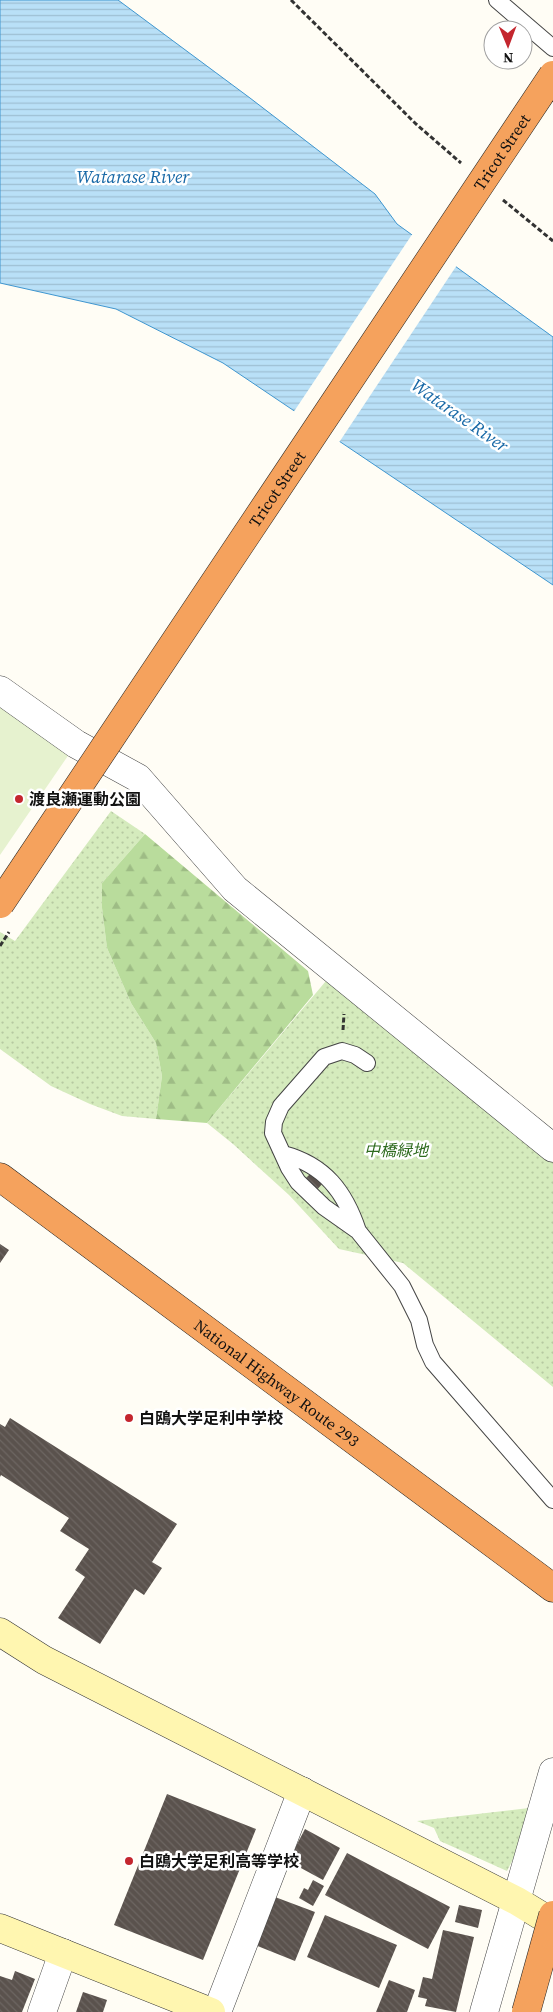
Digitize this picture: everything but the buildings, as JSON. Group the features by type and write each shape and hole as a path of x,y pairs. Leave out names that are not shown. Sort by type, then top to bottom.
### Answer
{"highway":[{"name":"Tricot Street","path":"0,904 553,75"},
{"name":"National Highway Route 293","path":"0,1177 553,1588"},
{"path":"526,2012 553,1915"}],"street":[{"path":"0,690 76,744 138,778 235,889 553,1148"},
{"path":"0,1632 44,1660 517,1901 553,1923"},
{"path":"484,2012 553,1772"},
{"path":"217,2012 302,1791"},
{"path":"0,1928 212,2012"},
{"path":"42,2012 63,1953"}],"lane":[{"path":"497,0 553,48"},
{"path":"358,1231 310,1196 298,1182 282,1154 273,1133 274,1122 281,1106 305,1076 324,1057 342,1051 355,1055 367,1063"},
{"path":"282,1154 296,1158 327,1177 342,1193 358,1231 402,1286 419,1320 433,1362 553,1500"}],"path":[{"path":"291,0 416,124 467,168"},
{"path":"496,194 553,241"}],"green space":[{"name":"渡良瀬運動公園","path":"0,679 76,744 0,855"},
{"path":"111,811 145,834 102,883 102,908 107,948 131,1003 156,1043 162,1076 156,1119 122,1116 90,1104 51,1086 0,1049 0,932 15,941"},
{"path":"145,834 308,971 313,995 207,1123 156,1119 162,1076 156,1043 131,1003 107,948 102,908 102,883"},
{"name":"中橋緑地","path":"341,963 553,1136 553,1387 403,1263 339,1249 289,1195 207,1123"},
{"path":"529,1808 515,1855 507,1871 440,1841 434,1828 417,1821"}],"water":[{"name":"Watarase River","path":"0,0 118,0 375,194 397,224 553,337 553,585 223,363 116,309 0,283"}],"pier":[{"path":"413,233 457,265 338,444 293,413"}],"place":[{"name":"渡良瀬運動公園","path":"19,799"},
{"name":"白鴎大学足利中学校","path":"129,1418"},
{"name":"白鴎大学足利高等学校","path":"129,1861"}]}
